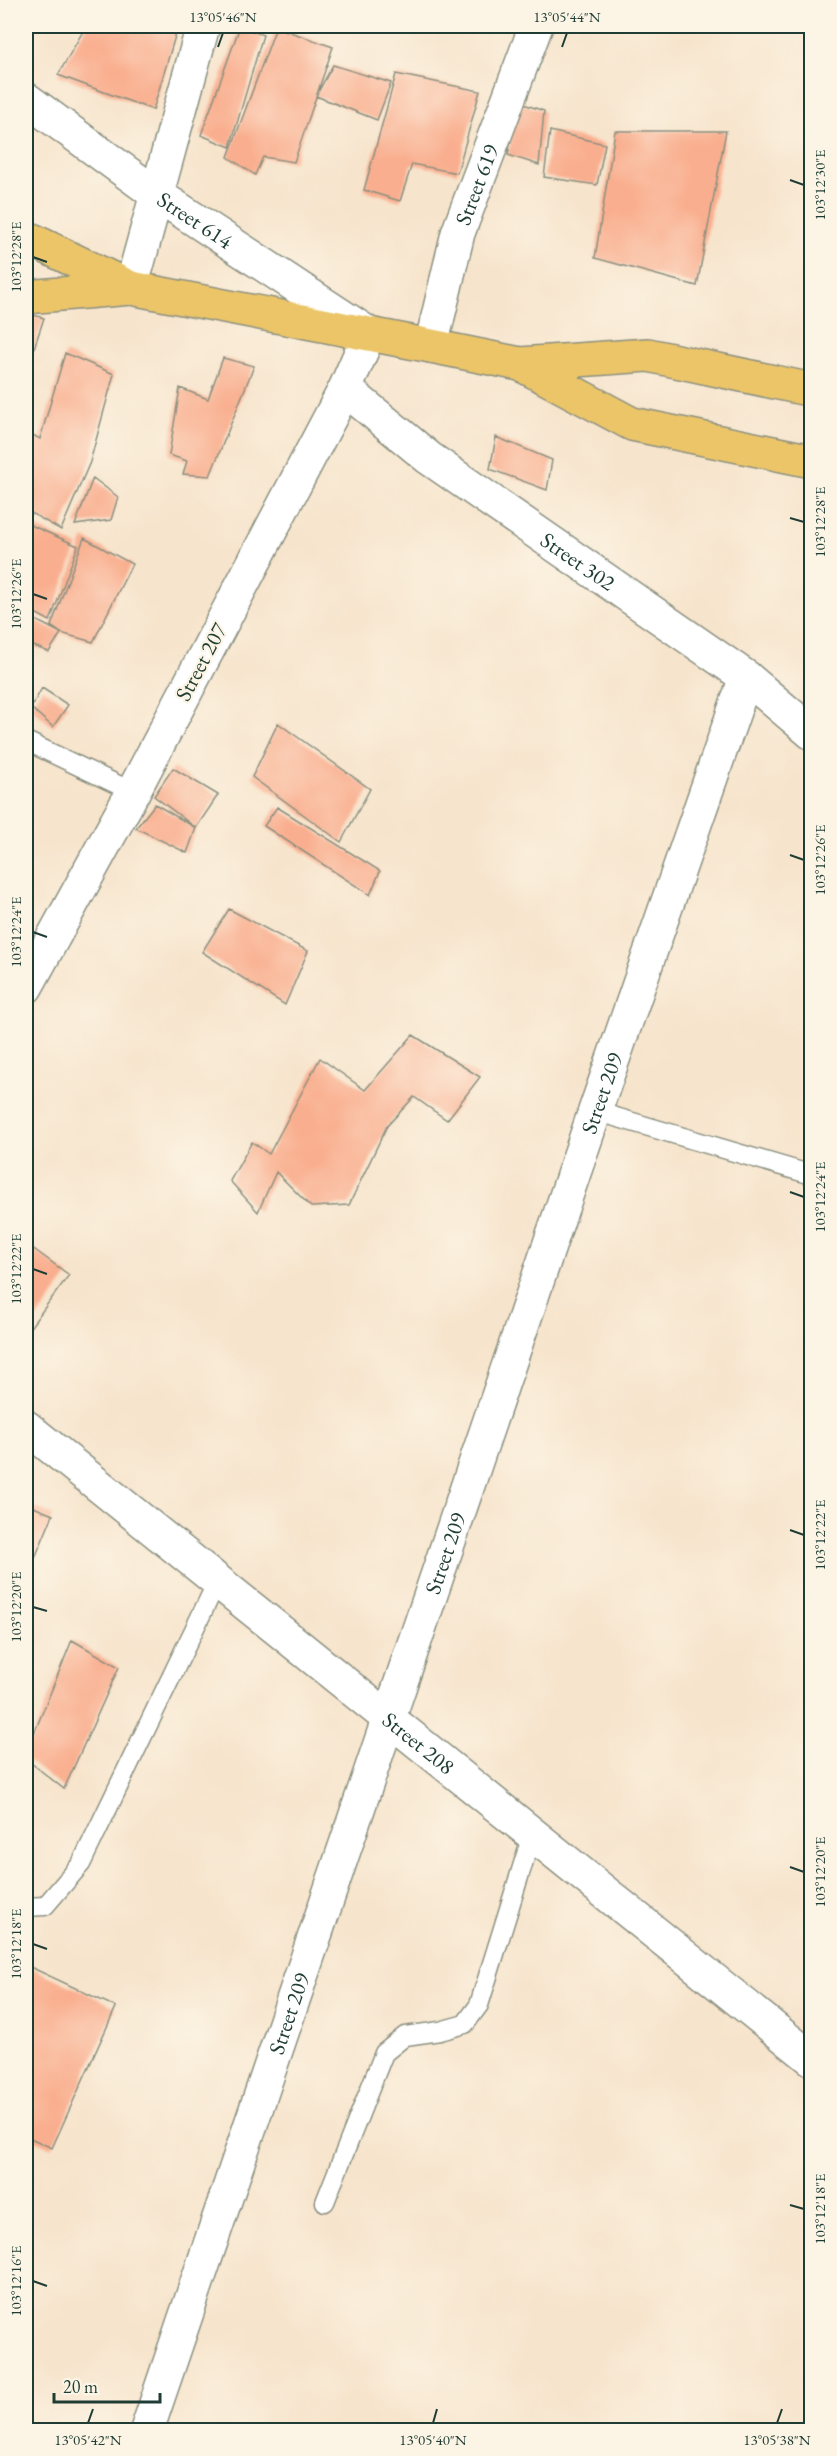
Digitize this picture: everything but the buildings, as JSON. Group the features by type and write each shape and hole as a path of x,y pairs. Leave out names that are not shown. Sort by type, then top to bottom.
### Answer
{"main road":[{"path":"26,237 131,288 520,364 648,355 812,390"},
{"path":"26,297 131,288"},
{"path":"520,364 632,424 812,461"}],"street":[{"path":"131,288 203,26"},
{"name":"Street 619","path":"431,346 458,233 536,26"},
{"name":"Street 614","path":"26,99 156,194 369,334"},
{"name":"Street 207","path":"26,987 133,792 345,389 369,334"},
{"name":"Street 302","path":"345,389 429,458 746,677 812,733"},
{"name":"Street 209","path":"147,2430 595,1111 746,677"},
{"name":"Street 208","path":"26,1427 812,2059"}],"lane":[{"path":"26,741 133,792"},
{"path":"595,1111 812,1175"},
{"path":"26,1907 45,1906 81,1864 218,1582"},
{"path":"325,2202 384,2053 405,2036 440,2031 465,2024 479,2005 532,1835"}]}
